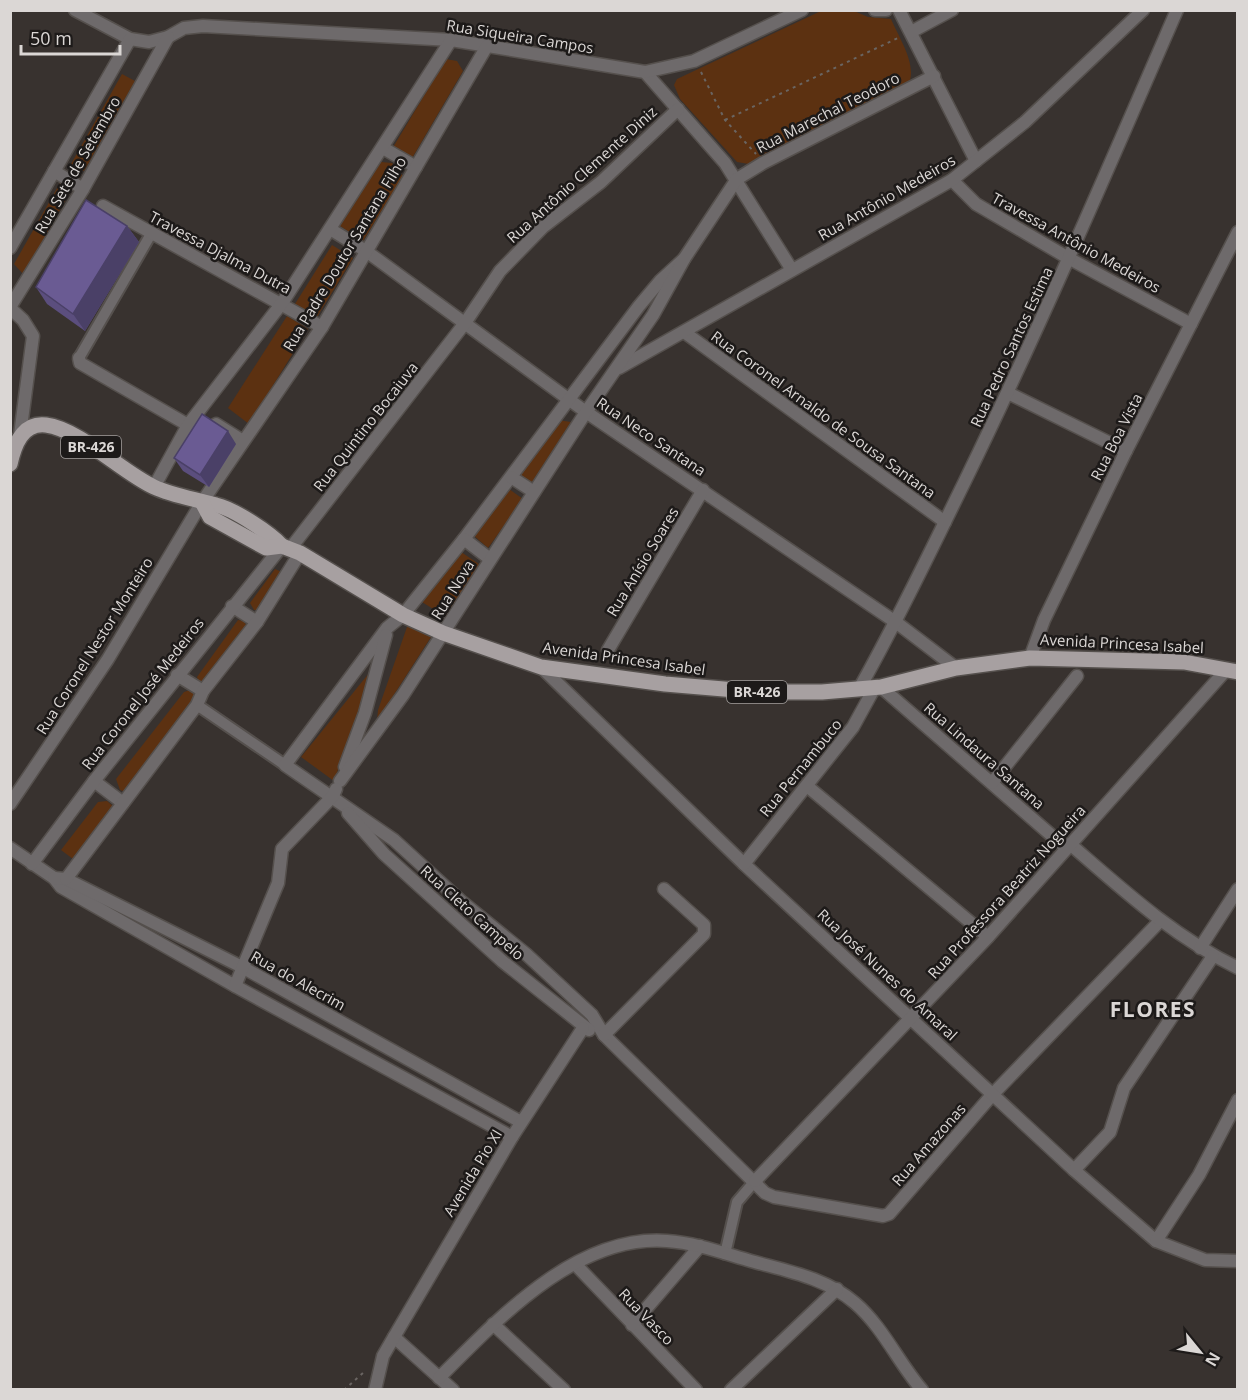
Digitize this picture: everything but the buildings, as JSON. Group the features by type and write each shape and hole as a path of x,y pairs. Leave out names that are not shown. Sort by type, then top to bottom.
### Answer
{"main road":[{"name":"Avenida Princesa Isabel","path":"20,435 36,426 53,428 74,436 154,487 218,505 274,537 290,550 403,615 443,633 541,667 664,684 759,692 878,687 956,668 1030,658 1184,662 1232,671"},
{"path":"10,464 14,444 20,435"}],"street":[{"path":"792,270 737,179 645,72 694,61 802,10"},
{"path":"875,10 886,10"},
{"path":"900,10 976,161"},
{"path":"911,32 952,10"},
{"name":"Rua Antônio Medeiros","path":"616,370 952,180 1025,122 1143,10"},
{"name":"Rua Pedro Santos Estima","path":"859,689 897,623 1008,393 1070,259 1176,10"},
{"name":"Rua Siqueira Campos","path":"77,11 130,39 149,42 168,37 184,28 203,26 450,40 645,72"},
{"name":"Rua Sete de Setembro","path":"10,308 83,189 168,37"},
{"name":"Rua Sete de Setembro","path":"10,248 130,39"},
{"name":"Rua Padre Doutor Santana Filho","path":"154,487 188,425 282,303 450,40"},
{"name":"Rua Padre Doutor Santana Filho","path":"202,502 322,327 487,46"},
{"name":"Rua Marechal Teodoro","path":"737,179 763,163 934,76"},
{"name":"Rua Antônio Clemente Diniz","path":"465,323 500,272 543,227 601,183 678,109"},
{"path":"383,148 416,167"},
{"path":"54,171 83,189"},
{"path":"684,259 737,179"},
{"name":"Travessa Antônio Medeiros","path":"952,180 976,204 1070,259 1191,324"},
{"name":"Travessa Djalma Dutra","path":"103,206 322,327"},
{"name":"Rua Neco Santana","path":"330,229 366,251 586,412 897,623 956,668"},
{"name":"Rua Boa Vista","path":"1030,658 1044,620 1126,451 1238,232"},
{"path":"151,234 79,358 80,363 188,425"},
{"name":"Rua Nova","path":"285,765 387,628 403,615 464,539 639,306 660,281 684,259"},
{"name":"Rua Nova","path":"340,780 403,695 586,412 653,315 684,259"},
{"path":"639,306 653,315"},
{"path":"10,308 23,320 33,336 20,435"},
{"name":"Rua Quintino Bocaiuva","path":"290,550 465,323"},
{"name":"Rua Coronel Arnaldo de Sousa Santana","path":"684,332 945,522"},
{"path":"618,334 633,345"},
{"path":"1008,393 1126,451"},
{"path":"197,413 243,441"},
{"path":"511,477 534,492"},
{"name":"Rua Anísio Soares","path":"608,650 703,490"},
{"name":"Rua Coronel Nestor Monteiro","path":"10,804 108,659 202,502"},
{"path":"464,539 490,559"},
{"path":"60,879 123,804 197,705 203,691 257,622 290,550"},
{"name":"Rua Coronel José Medeiros","path":"32,864 94,781 232,606 290,550"},
{"path":"232,606 257,622"},
{"name":"Rua Nova","path":"235,986 278,883 282,849 333,796 340,780 365,713 387,628"},
{"name":"Rua José Nunes do Amaral","path":"541,667 744,864 913,1018 992,1095 1156,1241 1205,1260 1238,1261"},
{"name":"Rua Professora Beatriz Nogueira","path":"755,1181 913,1018 1068,846 1232,671"},
{"path":"177,675 203,691"},
{"path":"992,783 1077,676"},
{"name":"Rua Pernambuco","path":"744,864 853,727 878,687"},
{"name":"Rua Lindaura Santana","path":"878,687 1160,921 1213,956 1238,968"},
{"name":"Rua Cleto Campelo","path":"197,705 333,796 394,840 461,901 526,954 592,1015 604,1035 765,1193 774,1197 883,1216 889,1214"},
{"path":"94,781 123,804"},
{"path":"807,786 988,937"},
{"name":"Rua Cleto Campelo","path":"333,796 384,854 502,961 583,1028 604,1035"},
{"name":"Rua do Alecrim","path":"10,848 32,864 60,879 242,968 521,1122"},
{"name":"Rua do Alecrim","path":"60,879 61,887 235,986 512,1137"},
{"path":"604,1035 704,934 704,925 664,889"},
{"path":"1200,948 1232,908 1238,889"},
{"name":"Rua Amazonas","path":"889,1214 992,1095 1160,921"},
{"path":"1074,1170 1110,1132 1124,1088 1213,956"},
{"name":"Avenida Pio XI","path":"375,1389 383,1356 521,1122 583,1028"},
{"path":"393,1072 400,1054"},
{"path":"1156,1241 1199,1174 1238,1100"},
{"path":"724,1254 736,1202 755,1181"},
{"path":"440,1378 518,1302 574,1264 604,1251 631,1243 665,1241 700,1246 812,1278 837,1289 874,1324 922,1389"},
{"path":"632,1324 700,1246"},
{"name":"Rua Vasco","path":"574,1264 696,1389"},
{"path":"731,1389 837,1289"},
{"path":"493,1324 564,1389"},
{"path":"394,1337 453,1389"}],"path":[{"path":"725,120 911,32"},
{"path":"694,61 725,120 763,163"},
{"path":"344,1389 383,1356"}],"shaded area":[{"path":"821,11 854,11 868,17 891,19 909,59 911,76 909,83 749,164 737,162 680,99 674,85 677,79"},
{"path":"446,59 457,61 463,71 411,160 392,149"},
{"path":"122,74 135,81 84,171 71,164"},
{"path":"381,162 392,163 403,176 363,241 340,226"},
{"path":"60,183 71,190 24,275 14,264"},
{"path":"332,245 353,258 317,317 295,304"},
{"path":"287,316 308,329 249,424 228,408"},
{"path":"558,420 571,422 532,482 518,475"},
{"path":"509,489 523,499 488,548 473,535"},
{"path":"461,552 479,564 446,617 422,602"},
{"path":"275,569 282,572 258,610 254,610 250,603"},
{"path":"238,620 244,621 247,627 202,684 197,677"},
{"path":"411,624 430,633 431,637 377,721 378,710 407,627"},
{"path":"374,667 334,781 301,757"},
{"path":"190,690 196,696 126,792 120,790 116,779 184,692"},
{"path":"107,801 114,807 81,865 61,850 98,802"}],"district":[{"name":"FLORES","path":"1153,1010"}]}
